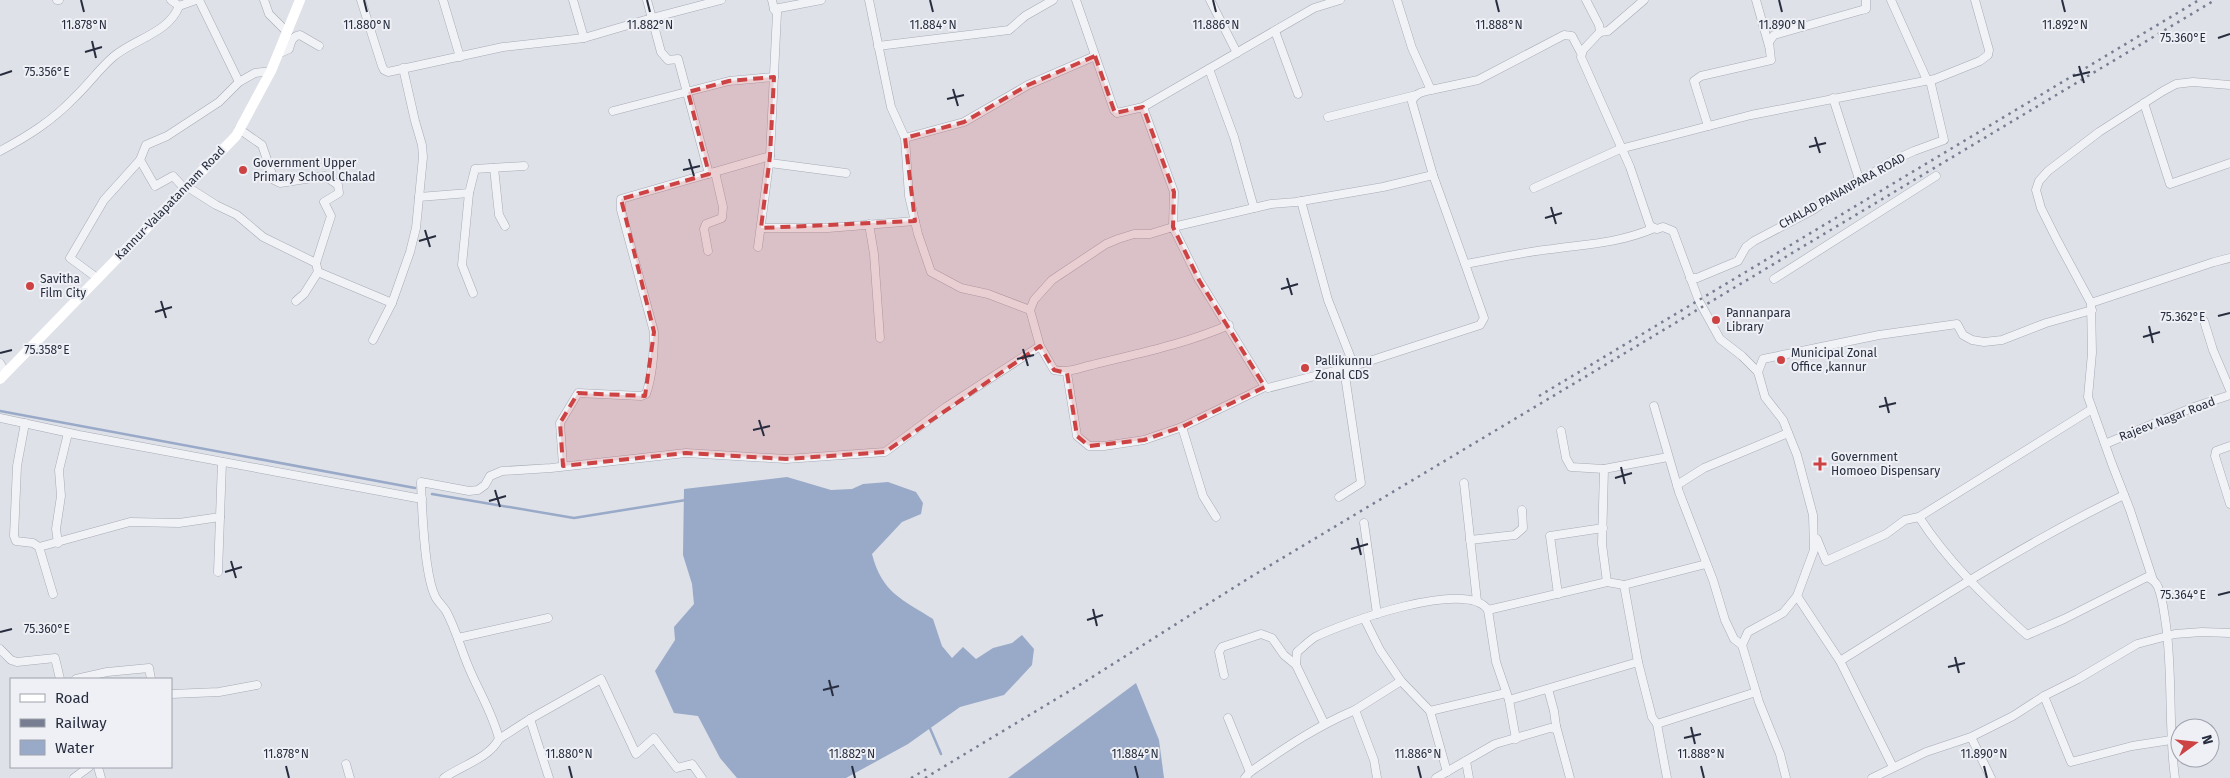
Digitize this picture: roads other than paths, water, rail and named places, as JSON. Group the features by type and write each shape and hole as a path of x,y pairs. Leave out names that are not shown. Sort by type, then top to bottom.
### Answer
{"main road":[{"name":"Kannur-Valapatannam Road","path":"3,376 236,136 271,71 300,0"}],"street":[{"path":"171,0 179,6"},
{"path":"179,6 197,0 239,82"},
{"path":"264,0 269,14 286,32"},
{"path":"361,0 384,70 388,72 503,47 584,38 721,0"},
{"path":"443,0 460,57"},
{"path":"573,0 584,38"},
{"path":"648,0 661,52 668,60 678,59 688,92 691,112 723,206 722,218 706,224 704,229 708,251"},
{"path":"758,247 770,160 777,13 772,0"},
{"path":"774,9 821,0"},
{"path":"869,0 891,107 905,138 909,196 931,272 961,288 988,294 1030,310"},
{"path":"878,46 1009,30 1025,16 1053,0"},
{"path":"1076,0 1114,110 1117,113 1143,106 1276,31 1317,4 1340,0"},
{"path":"1210,0 1237,53"},
{"path":"1397,0 1412,48 1431,90"},
{"path":"1586,0 1599,25 1600,32"},
{"path":"1581,53 1600,32 1608,31 1644,0"},
{"path":"1756,0 1770,48"},
{"path":"1708,126 1694,81 1700,76 1771,60 1769,42 1774,35 1866,9 1866,0"},
{"path":"1890,0 1929,80"},
{"path":"1534,188 1620,149 1708,126 1834,98 1929,80 1980,61 1988,55 1989,50 1975,0"},
{"path":"0,151 45,125 112,58 166,24 176,14 179,6"},
{"path":"1276,31 1298,94"},
{"path":"278,54 289,50 292,40 295,36 300,35 319,46"},
{"path":"1328,117 1416,96 1431,90 1478,80 1564,35 1572,36 1581,53 1620,149 1630,167 1652,229"},
{"path":"905,138 964,122 1028,85 1095,56"},
{"path":"373,340 392,303 410,252 416,228 423,157 422,144 414,121 403,68"},
{"path":"1209,69 1234,137 1254,208"},
{"path":"97,278 70,258 104,200 140,160 146,145 167,136 219,102 239,82 255,73 271,71"},
{"path":"613,112 729,81 774,77"},
{"name":"CHALAD PANANPARA ROAD","path":"1690,278 1697,278 1738,261 1746,247 1754,241 1813,210 1859,179 1907,154 1944,140 1929,80"},
{"path":"2170,718 2168,636 2158,587 2153,580 2088,397 2092,306 2041,208 2036,190 2039,180 2048,171 2099,132 2176,84 2194,82 2230,85"},
{"path":"1067,372 1077,436 1089,446 1104,446 1144,440 1182,428 1213,410 1265,387 1344,369 1480,325 1484,318 1433,175 1412,102 1416,96"},
{"path":"1834,98 1859,179"},
{"path":"2144,103 2170,184 2230,163"},
{"path":"1143,106 1174,192 1173,227 1199,280 1265,387"},
{"path":"239,130 262,146 274,180 280,183 326,176 338,185 339,193 324,202 331,216 316,263 318,272 304,294 296,301"},
{"path":"140,160 155,186 173,176 185,187 237,215 264,236 316,263"},
{"path":"563,466 560,423 578,393 641,396 646,394 650,384 654,354 654,332 621,210 621,199 712,173 770,160 846,173"},
{"path":"473,294 462,265 470,193 475,169 524,166"},
{"path":"494,168 499,215 505,226"},
{"path":"1229,326 1170,347 1067,372 1054,370 1040,346 1030,310 1034,300 1052,280 1106,244 1126,236 1150,234 1254,208 1383,187 1433,175"},
{"path":"1774,280 1936,176"},
{"path":"419,197 470,193"},
{"path":"1301,200 1328,300 1354,366"},
{"path":"761,228 828,228 915,221"},
{"path":"869,224 874,254 880,338"},
{"path":"1465,264 1550,249 1630,238 1652,229 1663,227 1672,232 1698,301 1720,339 1742,356 1758,372 1765,397 1783,420 1797,455 1813,515 1814,550 1797,596 1784,613 1748,632 1742,645"},
{"path":"1758,372 1763,359 1879,335 1952,324 1957,324 1963,335 1972,340 1984,342 2002,340 2214,262 2230,258"},
{"path":"318,272 392,303"},
{"path":"2204,321 2213,350 2230,390"},
{"path":"499,739 489,709 469,669 446,611 435,596 432,586 421,482 469,491 478,490 485,485 490,476 502,471 686,452 786,459 885,452 946,407 1040,346"},
{"path":"0,363 3,376"},
{"path":"1339,497 1361,484 1344,369"},
{"name":"Rajeev Nagar Road","path":"2104,444 2230,395"},
{"path":"1654,406 1676,485 1725,620 1734,639 1742,645 1756,692 1780,754 1786,778"},
{"path":"1814,530 1826,561 1886,534 1905,520 1918,517 2092,409"},
{"path":"0,418 68,433 422,499"},
{"path":"25,424 17,466 14,536 16,541 32,543 38,547 53,594"},
{"path":"1182,428 1203,496 1216,517"},
{"path":"1562,431 1566,458 1571,468 1604,469 1668,457"},
{"path":"58,543 56,529 61,501 59,470 68,433"},
{"path":"1676,485 1704,468 1788,433"},
{"path":"2230,446 2216,451 2215,456 2230,504"},
{"path":"218,572 222,462"},
{"path":"1604,469 1602,544 1607,582"},
{"path":"1464,483 1477,601"},
{"path":"1840,662 1970,580 2084,514 2124,495"},
{"path":"1470,540 1515,536 1523,528 1522,510"},
{"path":"38,547 130,522 179,523 220,516"},
{"path":"1918,517 1931,536 1970,580 2027,635 2082,611 2147,577 2153,580"},
{"path":"1364,523 1377,614"},
{"path":"1558,594 1550,536 1603,528"},
{"path":"1488,610 1607,582 1624,585 1706,564"},
{"path":"1624,585 1638,662 1652,717 1657,724 1667,778"},
{"path":"1797,596 1840,662 1893,767"},
{"path":"1296,665 1297,652 1314,638 1364,618 1391,609 1452,598 1477,601 1484,604 1488,610 1496,662 1507,696 1516,739"},
{"path":"458,638 548,618"},
{"path":"1364,618 1380,650 1401,681 1430,711 1447,772"},
{"path":"1872,778 1926,752 1970,738 2013,716 2044,696 2078,679 2137,644 2168,636 2202,632 2230,633"},
{"path":"1224,675 1219,652 1222,647 1261,634 1272,638 1284,655 1296,665 1324,723"},
{"path":"0,648 12,660 18,662 55,658 60,678"},
{"path":"1430,711 1548,688 1638,662"},
{"path":"80,678 107,672 149,668 151,678"},
{"path":"444,778 487,754 494,748 499,739 530,718 601,679 636,754 654,738 677,768 692,764 702,778"},
{"path":"1228,718 1248,775 1304,735 1324,723 1355,710 1401,681"},
{"path":"172,694 219,692 257,685"},
{"path":"1548,688 1570,778"},
{"path":"1657,724 1756,692"},
{"path":"2044,696 2071,762 2132,746 2170,740"},
{"path":"1355,710 1374,760 1377,778"},
{"path":"530,718 549,778"},
{"path":"1436,778 1496,744 1550,728 1556,729 1556,726"},
{"path":"1970,738 1991,778"},
{"path":"1466,761 1469,778"},
{"path":"346,764 350,778"},
{"path":"74,778 88,768"}],"water":[{"path":"787,477 831,490 852,489 863,484 888,482 916,492 923,503 921,514 902,522 872,554 881,578 895,594 933,619 942,646 952,658 963,647 976,659 993,648 1012,643 1022,635 1034,649 1032,665 1004,695 960,707 908,744 846,778 737,778 720,758 698,716 674,713 655,671 675,640 674,627 694,604 692,584 683,555 684,489"},
{"path":"1136,683 1159,740 1164,778 1008,778"}],"waterway":[{"path":"0,411 415,488"},
{"path":"432,494 574,518 686,500"},
{"path":"929,726 941,754"}],"railway":[{"path":"1539,396 2199,0"},
{"path":"925,778 1086,681 1249,578 2215,0"},
{"path":"911,778 930,767"}],"place":[{"name":"Government Upper Primary School Chalad","path":"243,170"},
{"name":"Savitha Film City","path":"30,286"},
{"name":"Pannanpara Library","path":"1716,320"},
{"name":"Municipal Zonal Office ,kannur","path":"1781,360"},
{"name":"Pallikunnu Zonal CDS","path":"1305,368"},
{"name":"Government Homoeo Dispensary","path":"1820,464"}]}
